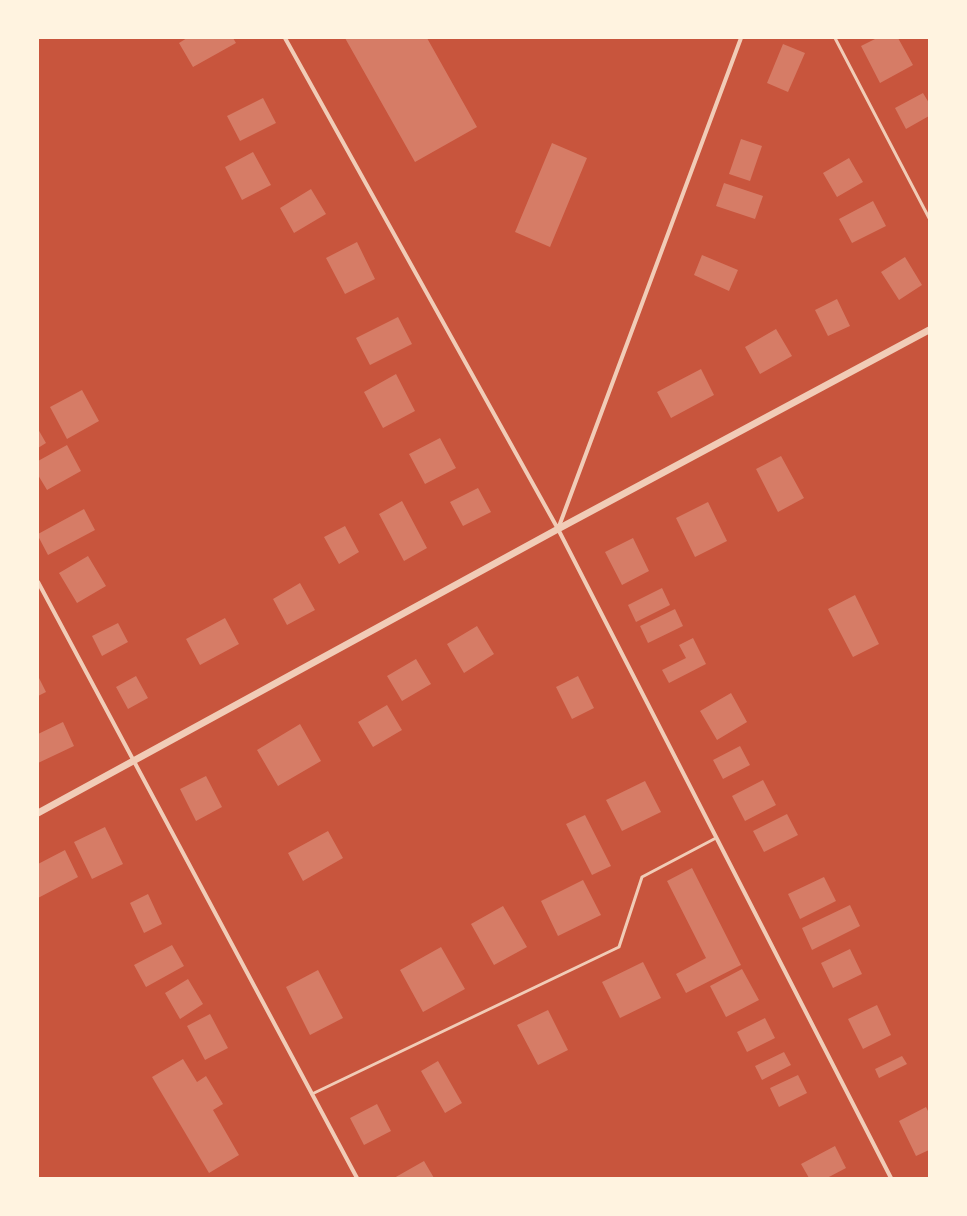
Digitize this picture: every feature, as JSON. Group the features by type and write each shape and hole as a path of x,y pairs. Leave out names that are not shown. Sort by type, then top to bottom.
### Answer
{"street":[{"path":"285,38 558,529 891,1178"},
{"path":"558,529 741,38"},
{"path":"38,813 558,529 929,330"},
{"path":"38,582 357,1178"}],"lane":[{"path":"835,38 929,218"},
{"path":"312,1094 619,947 642,877 716,838"}],"building":[{"path":"187,38 233,38 236,43 193,67 179,43"},
{"path":"345,38 427,38 477,127 415,162"},
{"path":"877,38 898,38 913,65 880,83 861,46"},
{"path":"783,44 805,53 788,92 767,83"},
{"path":"923,93 929,103 929,116 906,129 895,108"},
{"path":"263,98 276,123 240,141 227,116"},
{"path":"741,139 762,146 750,181 729,174"},
{"path":"552,143 587,158 550,247 515,232"},
{"path":"253,152 271,185 242,200 225,167"},
{"path":"849,158 863,182 837,197 823,173"},
{"path":"724,183 763,196 755,219 716,206"},
{"path":"311,189 326,214 294,233 280,208"},
{"path":"873,201 886,226 852,243 839,219"},
{"path":"357,242 375,279 345,294 326,258"},
{"path":"702,255 738,270 729,291 694,275"},
{"path":"905,257 922,285 899,300 881,272"},
{"path":"837,299 850,326 828,336 815,310"},
{"path":"398,317 412,344 370,365 356,338"},
{"path":"776,329 792,356 760,374 745,347"},
{"path":"701,369 714,395 671,418 657,392"},
{"path":"396,374 415,411 383,428 364,392"},
{"path":"82,390 99,421 67,439 50,407"},
{"path":"38,429 46,443 38,448"},
{"path":"440,438 456,468 425,484 409,454"},
{"path":"67,445 81,471 47,490 38,475 38,461"},
{"path":"781,456 804,498 778,512 756,469"},
{"path":"478,488 491,512 463,526 450,502"},
{"path":"402,501 427,548 404,561 379,514"},
{"path":"708,502 727,541 695,557 676,518"},
{"path":"84,509 95,530 48,555 38,534"},
{"path":"345,526 359,552 339,564 324,537"},
{"path":"633,538 649,571 622,585 605,552"},
{"path":"88,556 106,586 77,603 59,573"},
{"path":"300,583 315,610 287,625 273,599"},
{"path":"662,588 670,605 636,622 628,605"},
{"path":"855,595 879,644 853,657 828,609"},
{"path":"675,609 683,626 648,643 640,626"},
{"path":"225,618 239,644 200,665 186,639"},
{"path":"118,623 128,642 102,656 92,636"},
{"path":"477,626 494,654 464,673 447,644"},
{"path":"693,638 706,664 669,683 662,670 686,658 679,645"},
{"path":"416,659 431,684 402,701 387,676"},
{"path":"38,676 46,692 38,696"},
{"path":"136,676 148,698 128,709 116,687"},
{"path":"578,676 594,708 572,719 556,687"},
{"path":"731,693 747,722 717,740 700,711"},
{"path":"387,705 402,730 373,747 358,722"},
{"path":"63,722 74,746 38,763 38,734"},
{"path":"300,724 321,761 278,786 257,750"},
{"path":"740,746 750,765 723,779 713,760"},
{"path":"206,776 222,807 196,821 180,789"},
{"path":"763,780 776,805 745,821 732,796"},
{"path":"645,781 661,812 622,831 606,800"},
{"path":"787,814 798,835 764,852 753,831"},
{"path":"585,815 611,866 592,875 566,824"},
{"path":"105,827 123,864 92,879 74,842"},
{"path":"328,831 343,858 303,881 288,853"},
{"path":"65,850 78,877 38,898 38,864"},
{"path":"692,868 741,965 686,993 676,974 706,958 667,881"},
{"path":"824,877 836,901 800,919 788,894"},
{"path":"583,880 601,915 558,936 541,901"},
{"path":"148,894 162,924 144,933 130,903"},
{"path":"850,905 860,926 812,950 802,928"},
{"path":"503,906 527,947 494,965 471,924"},
{"path":"172,945 184,966 146,987 134,965"},
{"path":"441,947 465,989 423,1012 400,970"},
{"path":"850,949 862,974 833,988 821,963"},
{"path":"643,962 661,998 620,1018 602,982"},
{"path":"742,969 759,1000 726,1017 710,986"},
{"path":"318,970 343,1018 310,1035 286,987"},
{"path":"188,979 203,1004 180,1019 165,993"},
{"path":"877,1005 891,1035 863,1049 848,1019"},
{"path":"548,1010 568,1050 538,1065 517,1025"},
{"path":"210,1014 228,1048 205,1060 187,1026"},
{"path":"765,1018 775,1038 747,1052 737,1032"},
{"path":"784,1052 791,1065 762,1080 755,1066"},
{"path":"902,1056 907,1064 879,1078 875,1069"},
{"path":"183,1059 197,1082 206,1076 223,1104 213,1110 239,1155 209,1173 152,1077"},
{"path":"438,1061 462,1103 445,1113 421,1071"},
{"path":"798,1075 807,1093 779,1107 770,1088"},
{"path":"377,1104 391,1131 364,1145 350,1118"},
{"path":"926,1107 929,1113 929,1150 916,1156 899,1121"},
{"path":"835,1146 846,1168 827,1178 809,1178 801,1164"},
{"path":"424,1161 434,1178 394,1178"}]}
